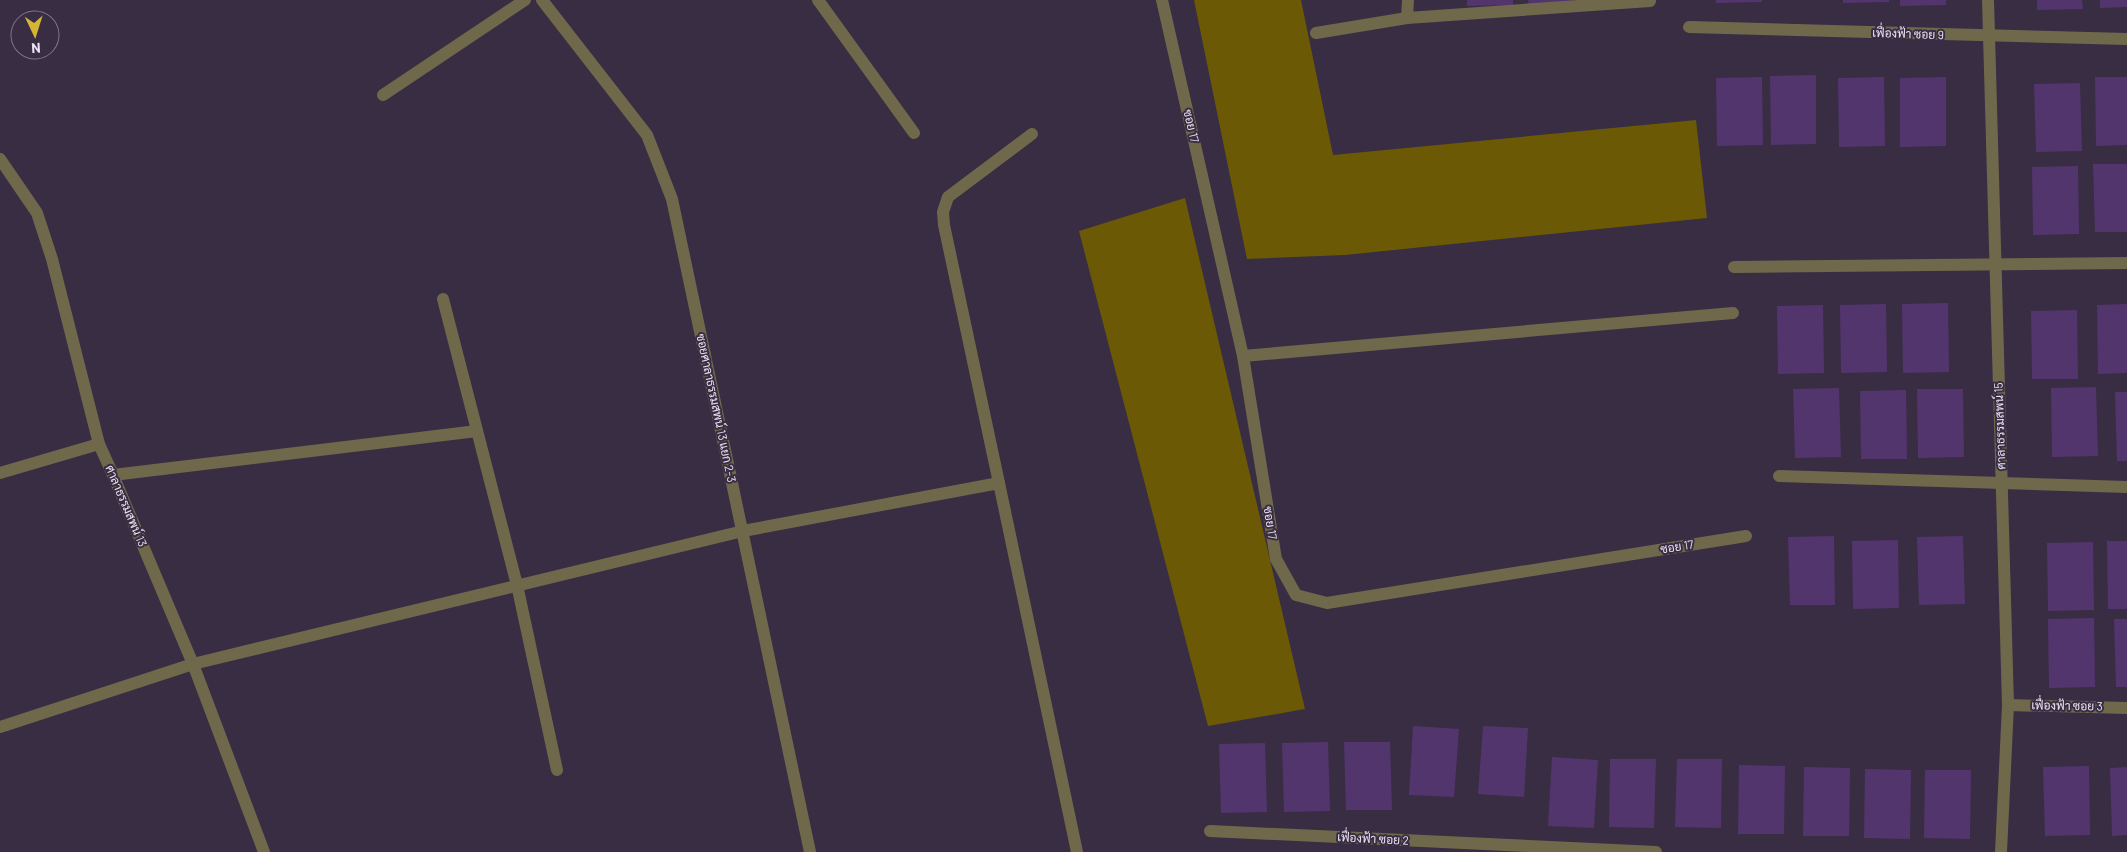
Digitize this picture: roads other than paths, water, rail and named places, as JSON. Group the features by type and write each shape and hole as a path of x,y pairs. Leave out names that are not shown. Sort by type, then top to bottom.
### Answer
{"street":[{"path":"383,95 525,0"},
{"name":"ซอยศาลาธรรมสพน์ 13 แยก 2-3","path":"542,0 647,135 672,199 697,326 743,531 810,852"},
{"path":"818,0 914,133"},
{"name":"ซอย 17","path":"1162,0 1243,356 1276,559 1296,595 1327,603 1746,536"},
{"path":"1407,18 1408,0"},
{"name":"ศาลาธรรมสพน์ 15","path":"1988,0 2008,705 2000,852"},
{"path":"1316,33 1407,18 1650,1"},
{"name":"เฟื่องฟ้า ซอย 9","path":"1689,27 2127,39"},
{"path":"1032,134 948,197 943,212 944,225 1077,852"},
{"name":"ศาลาธรรมสพน์ 13","path":"0,159 37,213 52,259 99,444 114,475 193,664 264,852"},
{"path":"1734,267 2127,263"},
{"path":"443,299 517,585 557,770"},
{"path":"1243,356 1733,313"},
{"path":"114,475 477,431"},
{"path":"0,473 99,444"},
{"path":"1779,476 2127,487"},
{"path":"0,727 193,664 743,531 999,483"},
{"name":"เฟื่องฟ้า ซอย 3","path":"2008,705 2127,708"},
{"name":"เฟื่องฟ้า ซอย 2","path":"1210,831 1656,852"}]}
